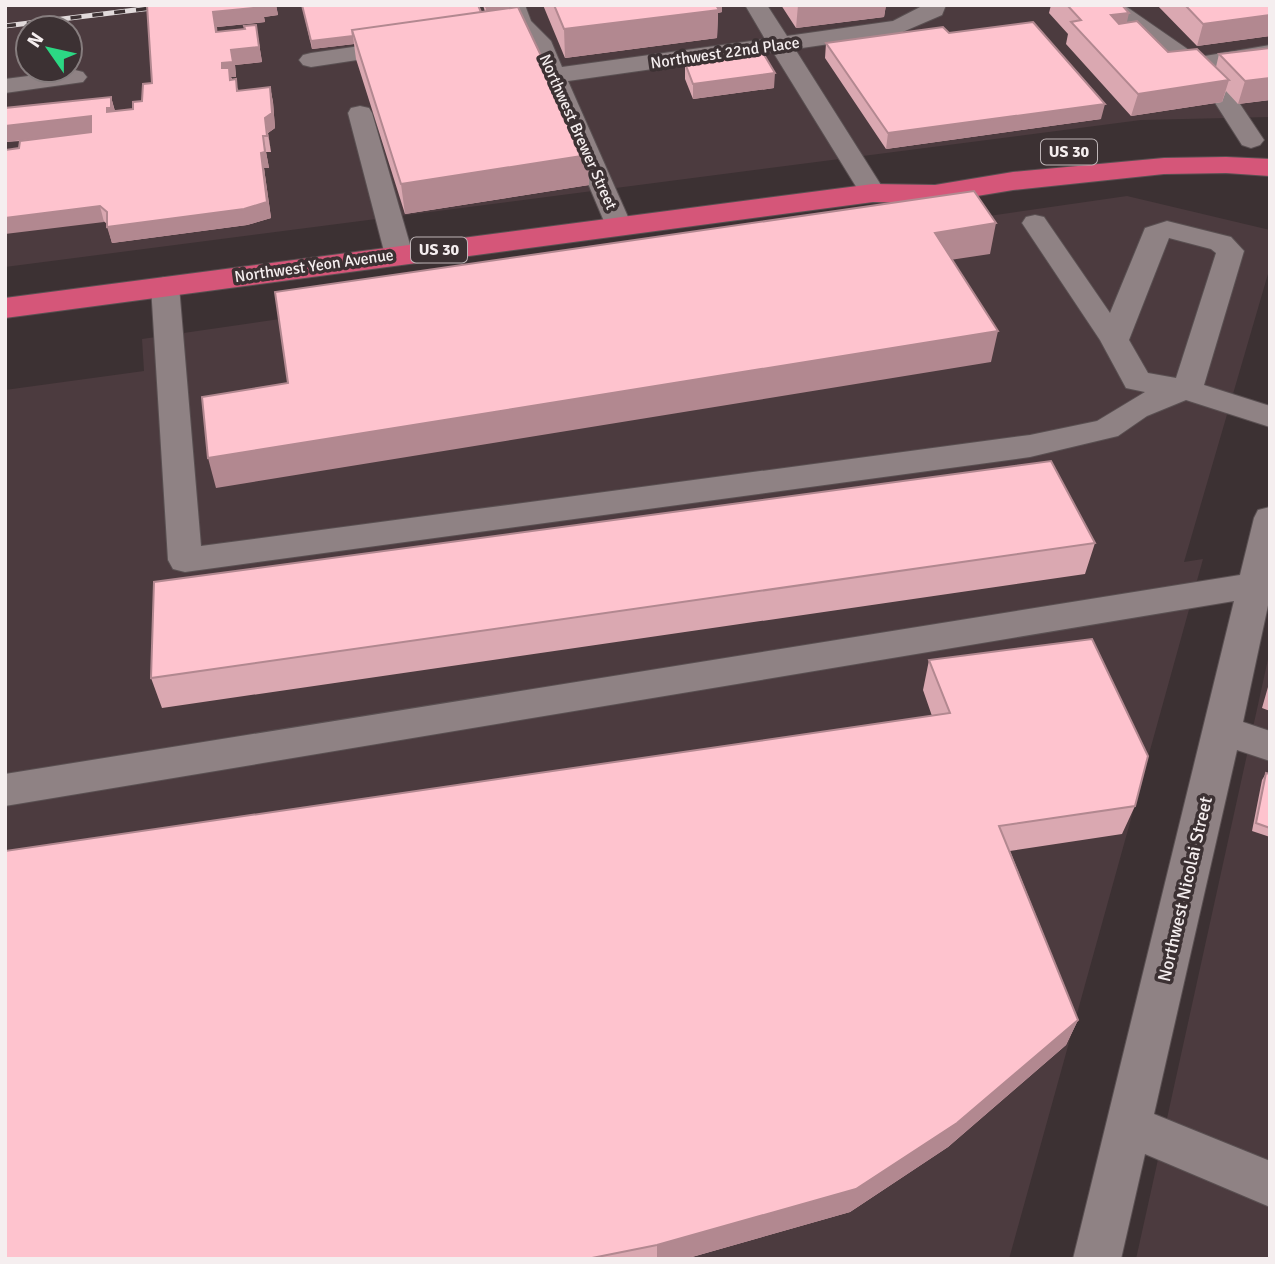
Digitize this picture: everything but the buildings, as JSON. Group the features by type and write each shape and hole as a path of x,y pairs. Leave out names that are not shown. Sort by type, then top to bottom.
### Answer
{"highway":[{"name":"Northwest Yeon Avenue","path":"873,193 914,173 1155,142 1260,141"},
{"name":"Northwest Yeon Avenue","path":"5,308 873,193 935,194 1013,181 1195,165 1270,168"},
{"path":"1195,165 1270,190"}],"street":[{"name":"Northwest Brewer Street","path":"513,5 520,24 539,41 619,226"},
{"path":"757,5 873,193"},
{"name":"Northwest 22nd Place","path":"552,76 782,46 898,27 934,10 935,5"},
{"path":"1109,5 1195,65 1260,141"},
{"path":"500,35 527,31"},
{"path":"311,60 419,45"},
{"path":"1195,65 1270,52"},
{"path":"360,113 399,255"},
{"path":"1035,223 1114,340 1137,380 1186,390 1270,417"},
{"path":"1114,340 1156,234 1167,229 1221,243 1230,251 1186,390"},
{"path":"165,286 185,560 1030,446 1107,429 1136,409 1163,396 1186,390"},
{"name":"Northwest Nicolai Street","path":"1097,1259 1223,730 1270,518"},
{"path":"5,790 1255,585"},
{"path":"1223,730 1270,746"},
{"path":"1129,1126 1270,1184"}],"shaded area":[{"path":"5,5 1270,5 1270,117 1141,120 5,267"},
{"path":"1127,196 1270,230 1270,267 1184,562 1203,559 1009,1259 5,1259 5,390 144,371 142,339"},
{"path":"1270,650 1270,1259 1136,1259 1157,1164"}],"railway":[{"path":"5,26 176,5"}]}
